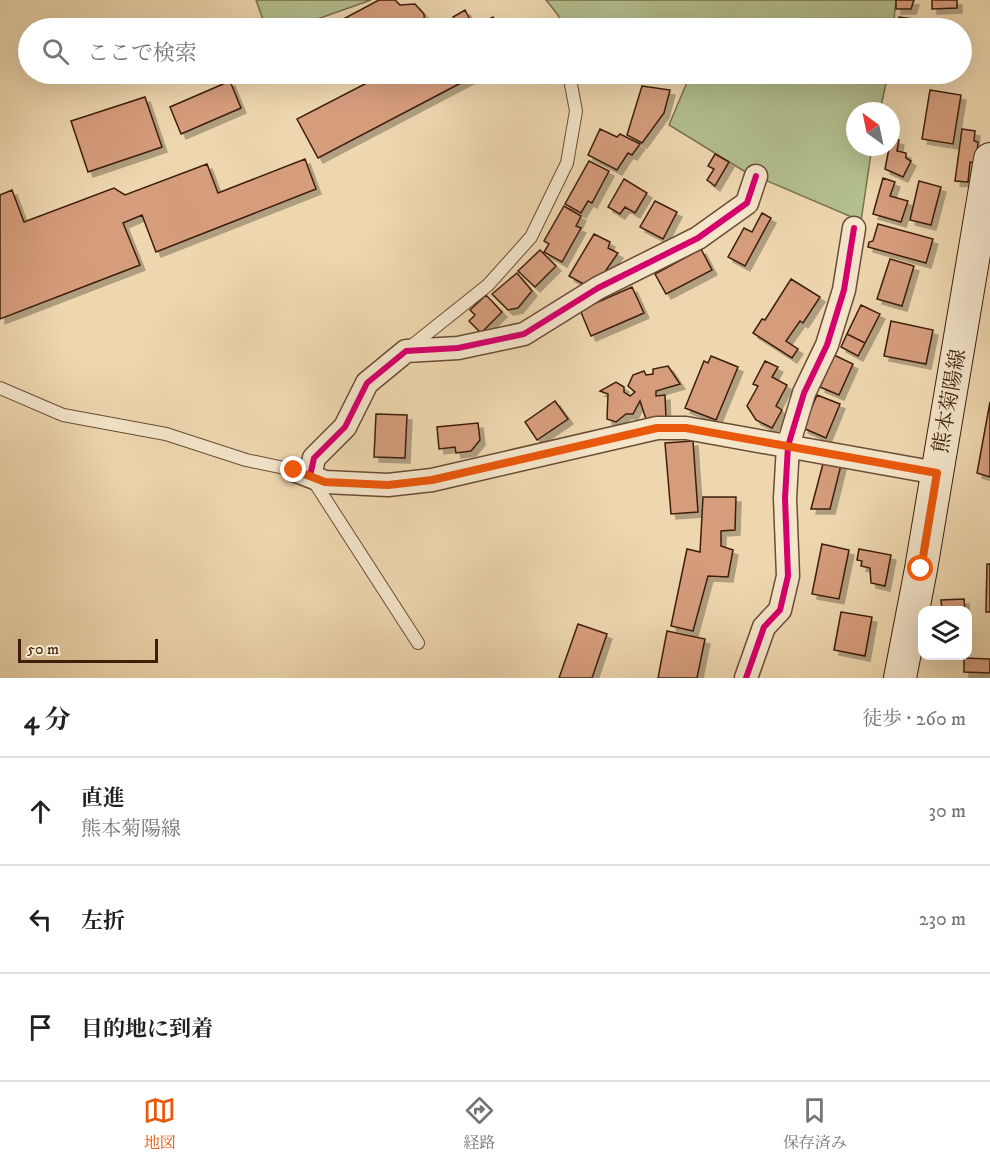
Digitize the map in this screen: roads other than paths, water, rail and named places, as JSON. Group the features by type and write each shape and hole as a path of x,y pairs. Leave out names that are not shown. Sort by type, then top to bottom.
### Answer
{"main road":[{"name":"熊本菊陽線","path":"900,678 990,159"}],"street":[{"path":"756,176 747,203 698,238 598,288 524,334 458,348 406,351 367,383 345,427 302,473 325,482 388,485 432,480 657,428 686,428 937,473"},
{"path":"746,678 764,627 780,610 788,576 785,498 788,446 804,393 827,345 844,290 854,228"}],"lane":[{"path":"406,351 488,285 531,237 567,163 576,111 571,84"},
{"path":"0,388 63,415 166,434 246,460 302,473 418,643"}]}
